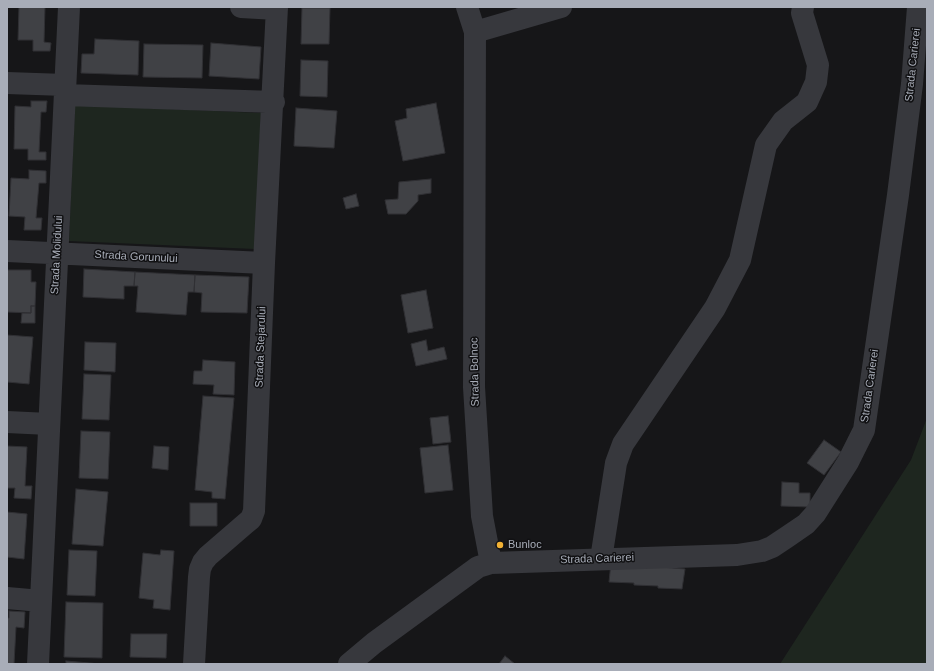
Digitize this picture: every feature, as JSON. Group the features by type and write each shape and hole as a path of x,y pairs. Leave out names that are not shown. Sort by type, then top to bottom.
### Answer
{"street":[{"name":"Strada Molidului","path":"38,664 69,7"},
{"path":"241,7 277,8"},
{"name":"Strada Bolnoc","path":"467,7 475,32 474,387 482,516 490,563"},
{"path":"475,32 561,7"},
{"path":"601,559 616,463 623,444 715,308 740,260 766,145 783,121 807,102 816,82 818,65 802,13 803,7"},
{"name":"Strada Carierei","path":"490,563 737,555 762,551 772,547 806,524 815,514 848,462 864,430 898,195 912,84 918,7"},
{"name":"Strada Stejarului","path":"194,664 198,577 200,569 208,556 251,519 254,512 264,263 274,102 277,8"},
{"path":"7,83 65,90 274,102"},
{"name":"Strada Gorunului","path":"7,251 264,263"},
{"path":"7,422 49,424"},
{"path":"349,664 374,642 478,567 490,563"},
{"path":"7,598 41,601"}],"shaded area":[{"path":"75,105 261,113 255,249 69,241"},
{"path":"927,418 927,664 780,664 911,460"}],"building":[{"path":"19,7 45,7 44,42 51,43 50,51 33,51 33,40 18,40"},
{"path":"302,8 330,8 329,44 301,44"},
{"path":"95,39 139,41 138,75 81,73 82,54 94,54"},
{"path":"211,43 261,47 259,79 209,76"},
{"path":"144,44 203,45 202,78 143,77"},
{"path":"301,60 328,61 327,97 300,96"},
{"path":"31,101 47,101 46,112 41,112 39,152 46,152 46,160 28,160 28,149 14,149 15,106 31,107"},
{"path":"436,103 445,153 403,161 395,121 407,118 406,109"},
{"path":"296,108 337,111 334,148 294,146"},
{"path":"29,170 46,171 46,183 39,183 36,218 42,218 41,230 24,230 25,217 9,216 11,178 29,179"},
{"path":"431,179 431,193 418,195 418,201 406,214 388,214 385,200 398,199 399,182"},
{"path":"356,194 359,206 346,209 343,198"},
{"path":"84,269 135,272 134,286 124,286 124,299 83,297"},
{"path":"7,270 31,270 31,282 36,282 35,306 31,306 31,313 7,312"},
{"path":"135,272 195,275 194,292 188,292 186,315 136,312 138,286 134,286"},
{"path":"195,275 249,277 247,313 201,312 202,293 194,292"},
{"path":"426,290 433,328 408,333 401,295"},
{"path":"31,306 35,306 35,323 21,323 22,313 31,313"},
{"path":"7,335 33,337 29,384 7,382"},
{"path":"426,340 428,351 444,347 447,359 416,366 411,344"},
{"path":"85,342 116,343 115,372 84,370"},
{"path":"203,360 235,362 234,395 213,394 214,385 193,384 194,371 202,371"},
{"path":"84,374 111,375 109,420 82,419"},
{"path":"203,396 234,398 225,499 212,498 212,492 195,490"},
{"path":"448,416 451,442 433,444 430,418"},
{"path":"81,431 110,432 108,479 79,478"},
{"path":"824,440 841,452 824,475 807,463"},
{"path":"448,445 453,490 425,493 420,448"},
{"path":"7,446 27,447 25,486 32,486 31,499 14,498 15,488 7,488"},
{"path":"154,446 169,447 168,470 152,468"},
{"path":"782,482 799,483 799,493 810,493 810,507 781,506"},
{"path":"76,489 108,492 103,546 72,544"},
{"path":"190,503 217,503 217,526 190,526"},
{"path":"7,512 27,514 24,559 7,557"},
{"path":"69,550 97,551 95,596 67,595"},
{"path":"161,550 174,551 170,610 153,608 154,600 139,598 143,553 160,555"},
{"path":"611,563 685,569 682,589 634,585 634,583 609,582"},
{"path":"66,602 103,603 102,658 64,657"},
{"path":"9,611 25,612 24,628 16,627 14,664 7,664 7,618 9,618"},
{"path":"131,634 167,634 166,658 130,657"},
{"path":"505,656 515,664 499,664"},
{"path":"66,661 101,664 66,664"}],"place":[{"name":"Bunloc","path":"500,545"}]}
